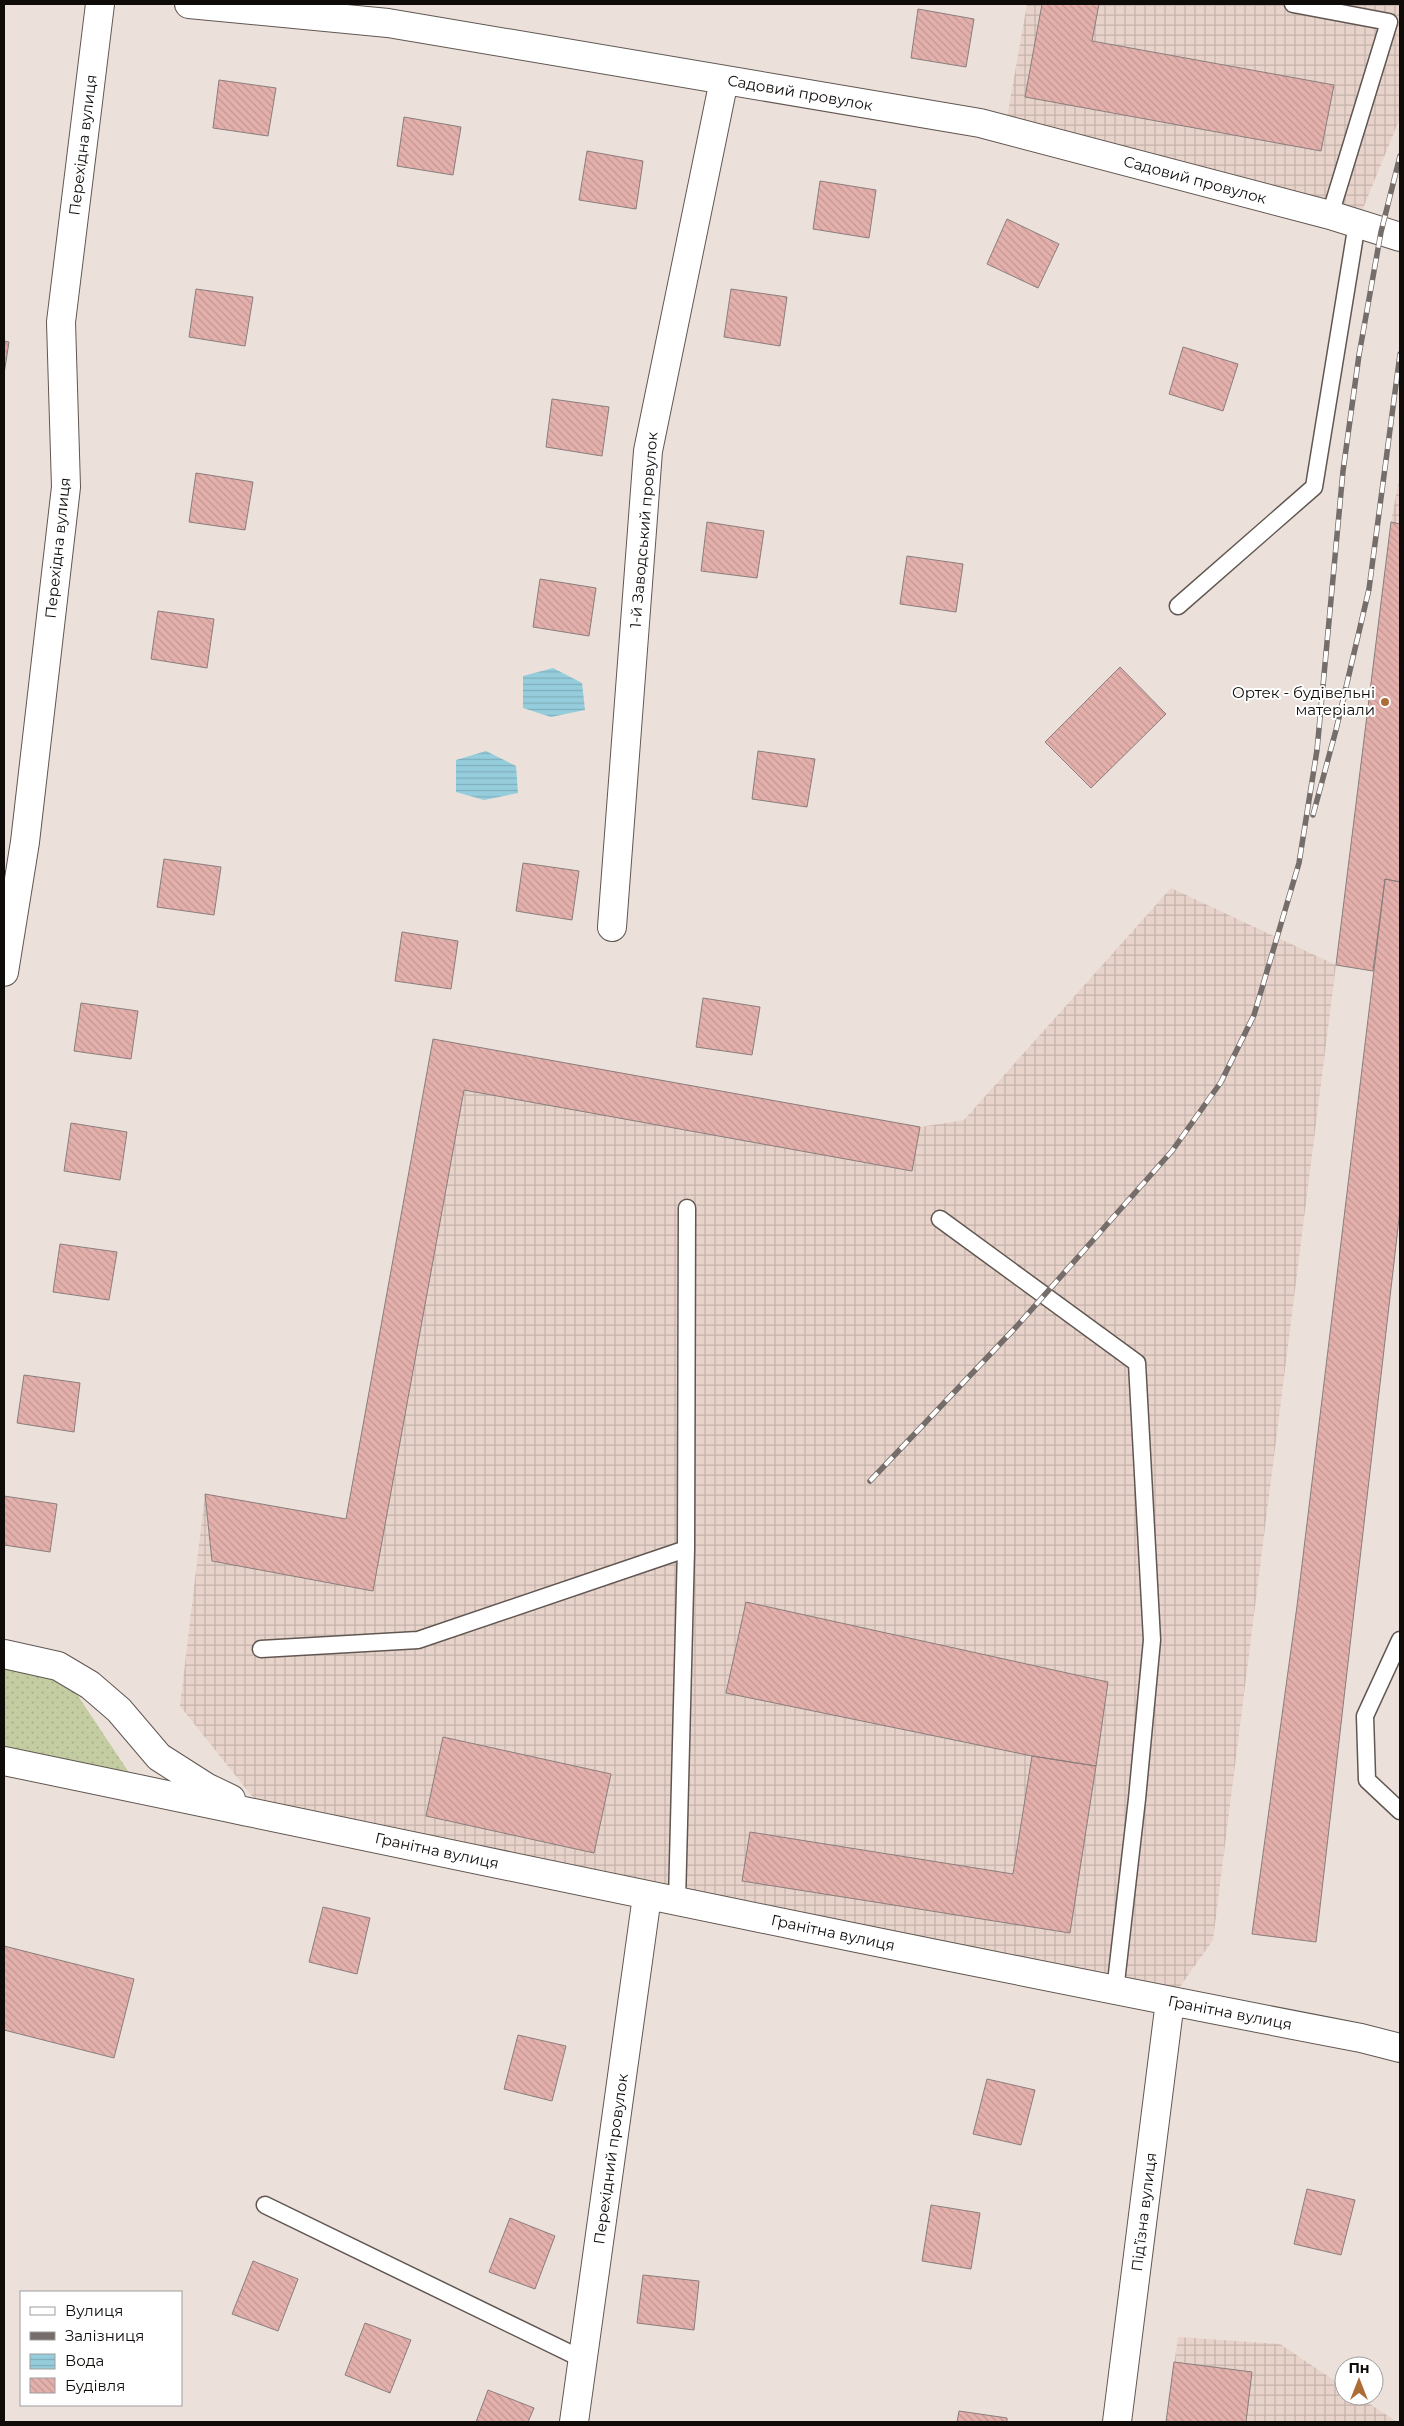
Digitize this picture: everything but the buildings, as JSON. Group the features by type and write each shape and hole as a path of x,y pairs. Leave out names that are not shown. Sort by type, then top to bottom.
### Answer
{"street":[{"name":"Перехідна вулиця","path":"4,972 25,842 66,487 61,322 100,4"},
{"name":"Садовий провулок","path":"189,4 388,23 980,123 1330,215 1400,238"},
{"name":"1-й Заводський провулок","path":"612,927 648,451 724,80"},
{"name":"Гранітна вулиця","path":"4,1654 58,1666 90,1685 120,1710 160,1757 206,1787 267,1816"},
{"name":"Гранітна вулиця","path":"4,1761 648,1896 1115,1991 1361,2038 1400,2048"},
{"name":"Перехідний провулок","path":"574,2422 648,1896"},
{"name":"Підʼїзна вулиця","path":"1117,2422 1170,2001"}],"lane":[{"path":"1293,4 1389,22 1330,215"},
{"path":"1178,606 1314,487 1357,223"},
{"path":"676,1901 686,1549 688,1208"},
{"path":"940,1219 1137,1363 1152,1640 1137,1799 1115,1991"},
{"path":"261,1649 418,1640 686,1549"},
{"path":"1400,1640 1364,1716 1367,1780 1400,1811"},
{"path":"265,2205 582,2359"}],"shaded area":[{"path":"1027,4 1400,4 1400,118 1357,223 1005,129"},
{"name":"Ортек - будівельні матеріали","path":"1400,474 1400,882 1384,879 1373,971 1336,965 1391,522"},
{"path":"1171,888 1336,965 1213,1940 1170,2001 267,1815 180,1706 205,1494 346,1519 433,1039 920,1127 964,1120"},
{"path":"1178,2337 1280,2344 1334,2380 1334,2406 1373,2406 1397,2422 1166,2422"}],"green space":[{"path":"4,1654 58,1666 140,1789 4,1761"}],"water":[{"path":"553,668 582,683 585,710 551,717 523,708 523,676"},
{"path":"486,751 516,766 518,793 484,800 456,792 456,760"}],"railway":[{"path":"870,1481 1017,1326 1172,1151 1221,1082 1254,1015 1299,863 1317,750 1343,471 1359,355 1381,232 1400,156"},
{"path":"1313,815 1336,730 1369,589 1400,354"}],"place":[{"name":"Ортек - будівельні матеріали","path":"1385,702"}]}
